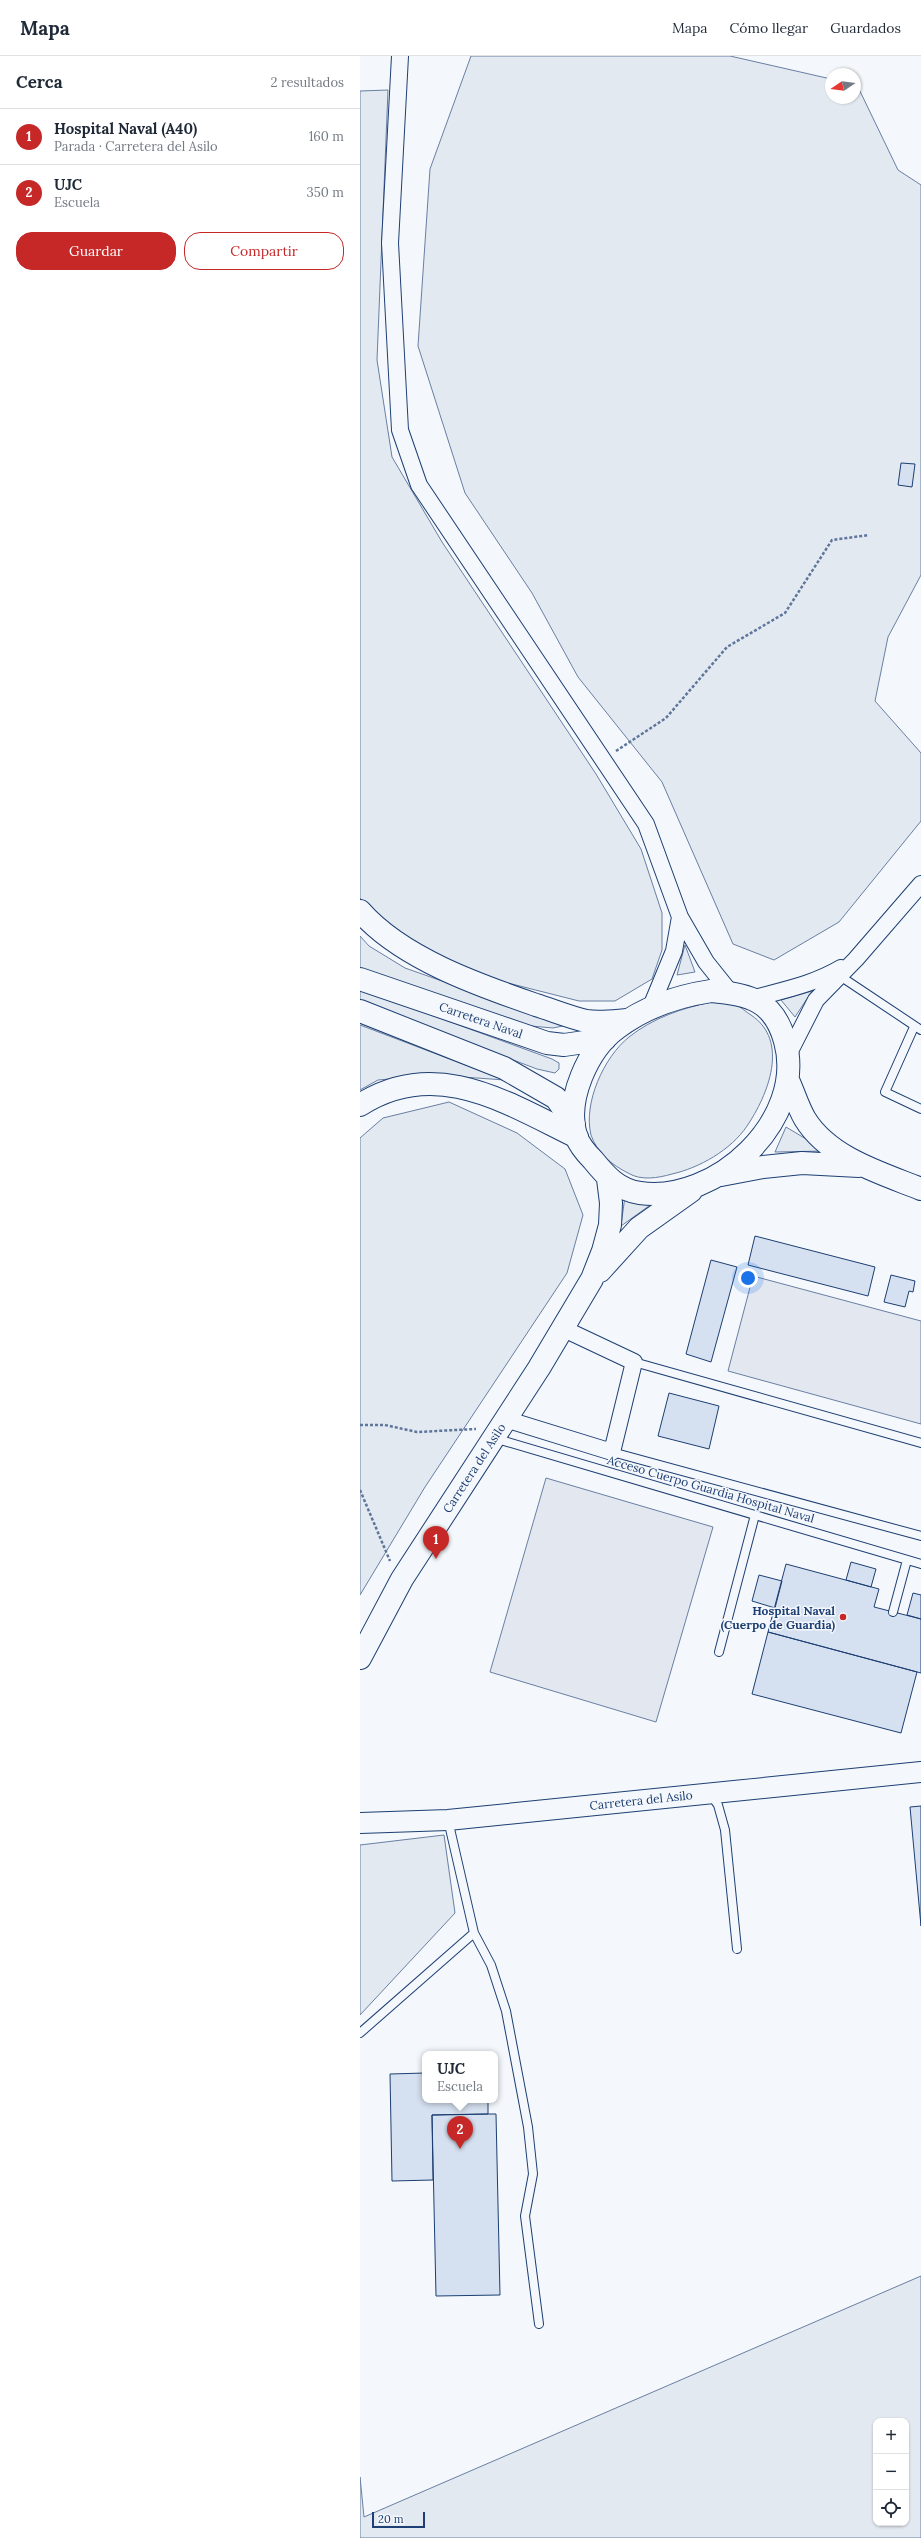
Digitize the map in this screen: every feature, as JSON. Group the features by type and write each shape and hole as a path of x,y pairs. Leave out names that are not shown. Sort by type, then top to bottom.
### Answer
{"main road":[{"path":"360,911 371,923 418,956 495,991 587,1021 609,1022 628,1020"},
{"name":"Carretera Naval","path":"360,979 547,1043 564,1045 605,1039"},
{"name":"Carretera del Asilo","path":"592,1279 640,1228 750,1150 765,1135 776,1118 785,1096 788,1080 789,1053 780,1023 772,1011 751,999 730,992 711,991 693,994 650,1009 628,1020"},
{"path":"360,1011 504,1068 556,1098 575,1130 608,1179 629,1190 653,1194 678,1192 707,1180 763,1167 802,1163 866,1167"},
{"path":"575,1130 574,1103 583,1074 605,1039 628,1020"},
{"path":"788,1080 806,1120 818,1135 834,1148 866,1167 921,1189"},
{"path":"360,1104 398,1087 435,1083 474,1089 575,1130"},
{"name":"Carretera del Asilo","path":"360,1658 402,1579 564,1329 592,1279 610,1225 611,1203 608,1179"}],"street":[{"path":"400,56 390,243 400,430 419,485 646,824 680,917 706,962 730,992"},
{"path":"789,1053 816,1000 856,959 921,884"},
{"path":"650,1009 674,951 680,917"},
{"path":"751,999 804,986 823,978 856,959"},
{"path":"500,1428 612,1452 634,1362 564,1329"},
{"name":"Carretera del Asilo","path":"360,1823 448,1820 921,1772"}],"lane":[{"path":"840,976 918,1029 885,1092 921,1109"},
{"path":"634,1362 921,1443"},
{"name":"Acceso Cuerpo Guardia Hospital Naval","path":"500,1428 755,1515 921,1564"},
{"path":"612,1452 921,1536"},
{"path":"720,1652 755,1515"},
{"path":"893,1612 907,1560"},
{"path":"709,1793 718,1805 726,1830 737,1949"},
{"path":"448,1820 474,1933 491,1965 506,2011 528,2127 533,2174 525,2216 539,2324"},
{"path":"360,2033 474,1933"}],"path":[{"path":"603,760 666,718 728,647 784,613 832,540 869,535"},
{"path":"360,1425 385,1425 417,1432 500,1428"},
{"path":"360,1490 385,1554 402,1579"}],"shaded area":[{"path":"471,56 730,56 825,78 825,104 861,104 861,93 898,170 921,185 921,575 888,637 875,701 921,753 921,821 839,922 774,960 733,944 662,782 578,677 532,593 465,493 418,346 430,169"},
{"path":"388,90 377,360 392,457 442,542 596,774 641,849 662,913 662,950 652,979 615,1001 579,1001 492,979 408,943 370,911 360,898 360,91"},
{"path":"360,936 369,946 405,968 567,1025 553,1028 531,1026 360,968"},
{"path":"685,945 695,972 677,975"},
{"path":"360,989 552,1059 559,1063 559,1069 555,1073 537,1069 360,1002"},
{"path":"812,991 795,1017 781,1000"},
{"path":"712,1002 733,1004 740,1007 763,1026 770,1039 772,1069 762,1099 755,1113 740,1135 714,1157 682,1171 655,1178 633,1176 606,1158 597,1147 591,1135 589,1122 590,1109 593,1095 604,1068 611,1056 629,1037 638,1030 668,1015 690,1007"},
{"path":"360,1025 505,1080 434,1075 378,1080 360,1090"},
{"path":"449,1102 517,1133 565,1169 583,1215 567,1273 425,1487 360,1595 360,1138 383,1118"},
{"path":"786,1127 826,1151 775,1152"},
{"path":"625,1196 653,1203 621,1226"},
{"path":"753,1276 921,1321 921,1424 728,1371"},
{"path":"546,1478 713,1527 656,1722 490,1672"},
{"path":"444,1835 455,1913 360,2015 360,1845"},
{"path":"921,2276 921,2538 360,2538 360,2477 364,2517"}],"building":[{"path":"901,463 915,464 912,487 898,485"},
{"path":"755,1236 875,1267 868,1296 748,1265"},
{"path":"711,1260 737,1267 711,1362 686,1354"},
{"path":"891,1275 915,1281 913,1292 909,1291 905,1307 884,1302"},
{"path":"669,1393 719,1406 709,1449 658,1436"},
{"path":"851,1562 876,1569 871,1587 846,1580"},
{"name":"Hospital Naval (Cuerpo de Guardia)","path":"786,1564 879,1589 874,1607 921,1619 921,1673 768,1632"},
{"path":"759,1575 782,1581 775,1608 752,1601"},
{"path":"913,1593 921,1595 921,1619 907,1615"},
{"path":"768,1632 917,1672 901,1733 752,1694"},
{"path":"921,1806 921,1926 910,1807"},
{"path":"422,2073 422,2103 488,2103 488,2114 432,2115 433,2180 392,2181 390,2074"},
{"path":"496,2114 500,2295 436,2296 432,2115"}],"place":[{"name":"Hospital Naval (A40)","path":"436,1559"},
{"name":"Hospital Naval (Cuerpo de Guardia)","path":"843,1617"},
{"name":"UJC","path":"460,2149"}]}
